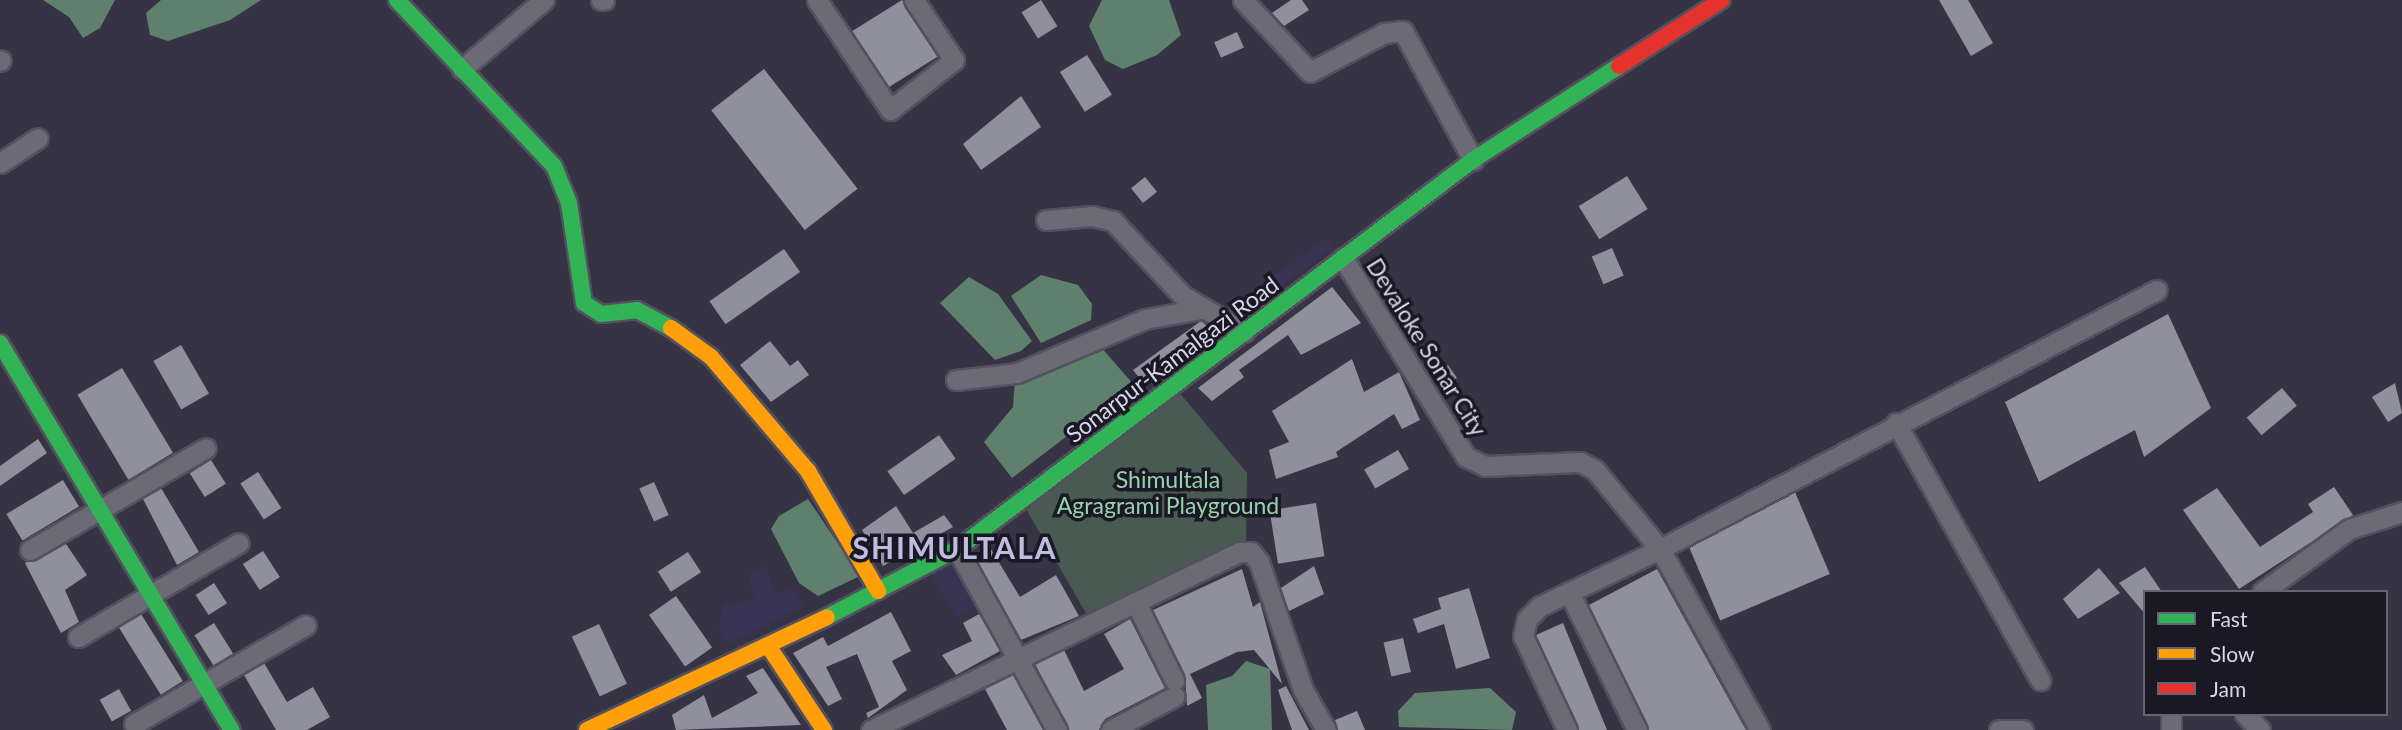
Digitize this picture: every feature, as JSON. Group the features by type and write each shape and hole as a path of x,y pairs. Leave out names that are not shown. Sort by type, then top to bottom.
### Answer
{"street":[{"path":"397,0 563,182 576,282 584,303 601,314 637,310 653,316 712,357 808,471 878,591"},
{"path":"462,69 544,0"},
{"path":"817,0 890,110 954,60 914,0"},
{"path":"1243,0 1310,72 1384,33 1403,31 1473,160"},
{"name":"Sonarpur-Kamalgazi Road","path":"587,730 769,647 957,549 1473,160 1722,0"},
{"path":"0,163 38,138"},
{"path":"1046,220 1092,216 1113,221 1201,309 1244,332"},
{"name":"Devaloke Sonar City","path":"1343,258 1466,457 1485,466 1580,462 1595,470 1660,549 1760,730"},
{"path":"1567,730 1523,636 1527,619 1540,606 1660,549 1896,423 2157,290"},
{"path":"956,380 1017,373 1145,319 1201,309"},
{"path":"0,343 104,509 232,730"},
{"path":"1896,423 2040,680"},
{"path":"30,550 206,448"},
{"path":"2265,590 2348,529 2402,512"},
{"path":"78,637 239,542"},
{"path":"957,549 1057,730"},
{"path":"871,730 1020,662 1239,552 1251,552 1303,690 1326,730"},
{"path":"1569,592 1637,730"},
{"path":"1111,730 1175,688 1136,603"},
{"path":"134,724 306,625"},
{"path":"769,647 824,730"},
{"path":"2247,716 2260,730"},
{"path":"1999,730 2023,730"}],"shaded area":[{"path":"43,0 115,0 100,28 83,38 69,17"},
{"path":"161,0 261,0 230,20 168,41 150,35 146,13"},
{"path":"1102,0 1169,0 1181,35 1157,55 1123,69 1105,60 1089,26"},
{"path":"1326,239 1333,248 1234,320 1225,309"},
{"path":"1041,275 1078,285 1092,304 1091,320 1041,343 1011,296"},
{"path":"969,277 998,294 1032,341 1021,351 995,360 940,303"},
{"path":"1100,346 1134,385 1012,478 984,442 1013,407 1015,380"},
{"path":"808,499 860,576 818,596 799,583 771,529 779,516"},
{"path":"953,561 979,604 956,617 931,574"},
{"path":"765,566 775,594 793,589 804,607 728,644 718,628 724,605 756,599 748,575"},
{"path":"1246,661 1270,669 1272,730 1208,730 1206,685 1232,676"},
{"path":"1490,688 1516,712 1512,730 1399,727 1398,711 1415,693"}],"green space":[{"name":"Shimultala Agragrami Playground","path":"1178,391 1247,473 1246,541 1087,615 1026,509"}],"building":[{"path":"902,0 938,57 887,88 852,31"},
{"path":"1041,0 1057,26 1038,38 1021,12"},
{"path":"1291,0 1302,0 1309,10 1284,26 1272,13"},
{"path":"1939,0 1968,0 1993,43 1971,56"},
{"path":"1237,32 1244,48 1221,58 1214,42"},
{"path":"1087,55 1112,95 1085,112 1060,72"},
{"path":"764,69 858,189 805,230 711,110"},
{"path":"1021,96 1041,127 981,170 963,144"},
{"path":"1627,176 1648,209 1599,239 1579,206"},
{"path":"1145,177 1157,192 1143,203 1131,188"},
{"path":"1612,248 1624,276 1603,284 1592,257"},
{"path":"784,249 800,272 726,324 709,301"},
{"path":"1332,287 1361,323 1301,355 1288,335 1239,370 1244,377 1212,401 1198,388"},
{"path":"2168,314 2211,408 2144,457 2135,430 2039,482 2005,402"},
{"path":"1201,321 1216,333 1146,386 1133,370"},
{"path":"770,341 790,366 798,360 809,375 771,402 740,365"},
{"path":"181,345 209,393 181,409 153,361"},
{"path":"1352,359 1364,392 1399,372 1420,420 1402,429 1394,414 1336,452 1338,457 1276,479 1269,450 1289,442 1272,411"},
{"path":"1423,359 1433,375 1448,365 1457,378 1439,389"},
{"path":"122,368 173,453 128,480 77,395"},
{"path":"2395,383 2402,413 2388,422 2372,397"},
{"path":"2282,388 2297,406 2262,435 2247,418"},
{"path":"939,435 956,459 904,495 887,471"},
{"path":"38,439 47,453 0,486 0,466"},
{"path":"1398,450 1409,469 1375,489 1364,470"},
{"path":"211,460 226,484 205,497 190,473"},
{"path":"258,472 281,508 264,520 240,483"},
{"path":"63,480 79,507 22,541 6,514"},
{"path":"654,482 669,515 654,521 639,489"},
{"path":"2334,487 2353,515 2239,589 2183,510 2217,488 2260,547 2313,512 2308,504"},
{"path":"161,488 199,552 177,565 143,499"},
{"path":"1795,492 1830,574 1720,620 1685,538"},
{"path":"1316,503 1324,556 1278,564 1270,510"},
{"path":"896,506 913,533 944,515 953,527 883,566 862,530"},
{"path":"66,544 87,575 65,590 79,622 61,633 25,563"},
{"path":"989,546 1020,597 1056,575 1079,616 1021,640 975,556"},
{"path":"263,551 280,577 260,590 243,564"},
{"path":"688,552 701,572 671,592 658,572"},
{"path":"1314,566 1324,594 1289,611 1281,588"},
{"path":"2145,567 2161,590 2143,590 2143,612 2119,583"},
{"path":"2099,568 2120,593 2078,619 2063,599"},
{"path":"1242,569 1253,607 1260,602 1282,684 1254,650 1237,652 1190,674 1202,698 1187,706 1185,675 1153,610"},
{"path":"1657,569 1746,730 1649,730 1589,605"},
{"path":"214,583 227,603 209,615 196,595"},
{"path":"1469,588 1490,658 1456,669 1444,624 1418,633 1413,619 1441,609 1438,598"},
{"path":"676,596 712,648 685,667 649,615"},
{"path":"891,612 911,651 892,661 907,690 868,718 866,713 879,707 857,654 826,667 842,699 828,706 793,653 823,637 828,646"},
{"path":"141,614 183,681 161,695 119,628"},
{"path":"979,614 1000,651 956,675 942,655 972,641 963,623"},
{"path":"1130,619 1165,688 1105,719 1099,730 1069,730 1035,664 1064,650 1084,691 1124,669 1104,634"},
{"path":"214,623 233,654 214,666 194,635"},
{"path":"1563,623 1607,730 1579,730 1536,635"},
{"path":"599,624 627,684 600,696 572,637"},
{"path":"1403,638 1411,672 1391,677 1384,642"},
{"path":"264,663 287,702 313,687 330,717 307,730 276,730 244,675"},
{"path":"763,668 801,725 676,730 672,715 704,695 712,718 758,693 746,676"},
{"path":"1013,675 1043,730 1007,730 985,689"},
{"path":"1286,686 1309,730 1292,730 1278,690"},
{"path":"119,689 131,711 112,722 100,700"},
{"path":"1357,711 1365,730 1338,730 1335,720"}],"traffic: fast":[{"path":"397,0 554,166 569,203 584,303 601,314 637,310 671,328"},
{"path":"827,617 957,549 1473,160 1619,66"},
{"path":"0,343 232,730"}],"traffic: slow":[{"path":"671,328 711,357 808,471 878,591"},
{"path":"587,730 827,617"},
{"path":"769,647 824,730"}],"traffic: jam":[{"path":"1619,66 1722,0"}],"district":[{"name":"SHIMULTALA","path":"955,547"}]}
